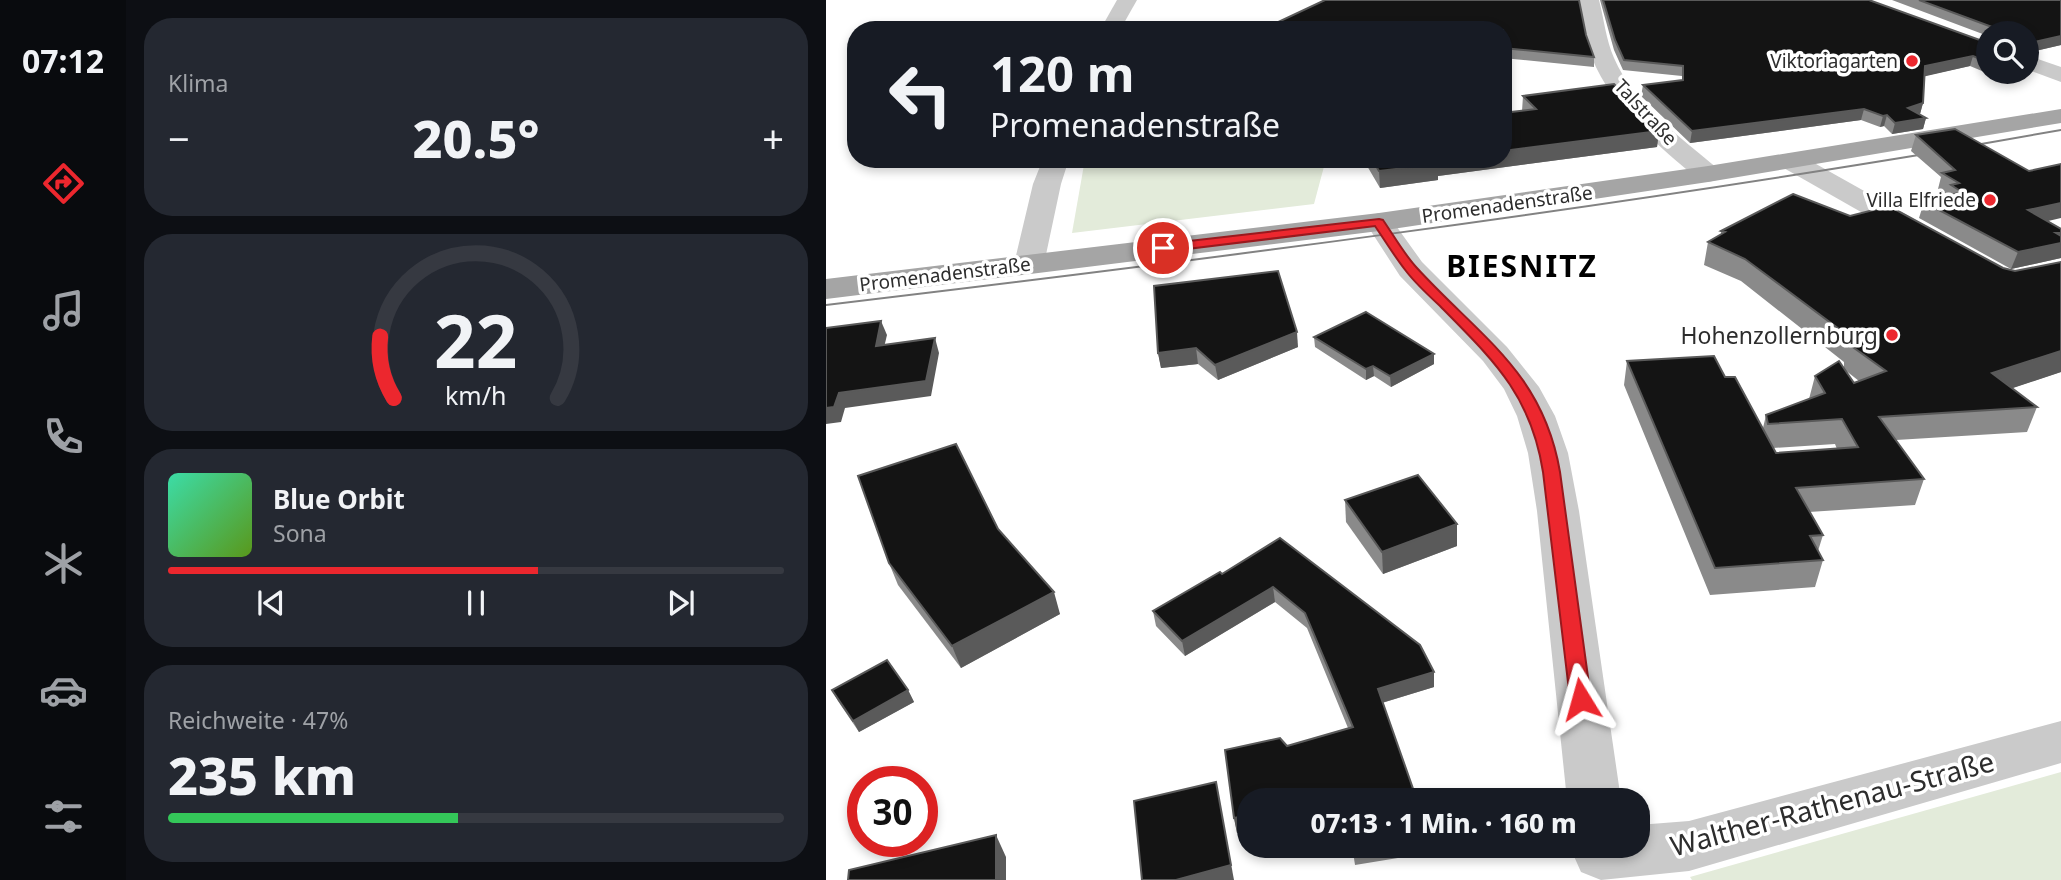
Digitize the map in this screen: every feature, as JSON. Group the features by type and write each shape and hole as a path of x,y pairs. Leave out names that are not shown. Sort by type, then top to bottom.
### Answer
{"main road":[{"name":"Promenadenstraße","path":"826,289 1379,222 1708,174 2061,116"}],"street":[{"path":"1115,21 1127,0"},
{"name":"Talstraße","path":"1589,0 1603,59 1614,79 1631,102 1708,174"},
{"path":"2039,66 2061,75"},
{"path":"1791,161 1949,250"},
{"path":"1029,264 1053,168"},
{"path":"1379,222 1411,269 1495,354 1521,387 1535,416 1548,453 1556,499 1592,788"},
{"name":"Walther-Rathenau-Straße","path":"1602,860 1689,846 2061,742"}],"green space":[{"path":"1083,168 1324,168 1314,204 1072,233"},
{"path":"2061,772 2061,880 1692,880 1690,877"}],"building":[{"path":"1325,0 1579,0 1586,35 1594,57 1512,49 1512,21 1280,21"},
{"path":"1603,0 1869,0 1976,39 1976,57 1925,66 1923,103 1908,108 1926,118 1895,123 1887,115 1864,109 1692,131 1643,85 1683,80 1683,66 1624,60"},
{"path":"1919,0 2061,0 2061,36 2039,41 2039,21 1976,21"},
{"path":"1614,84 1659,131 1512,150 1512,112 1536,109 1523,96"},
{"path":"1955,129 2029,171 2061,164 2061,203 2028,210 2061,229 2061,233 2056,233 2061,236 2061,243 2018,252 1924,202 1962,192 1951,185 1959,183 1942,173 1955,170 1916,135"},
{"path":"1377,168 1404,168 1379,171"},
{"path":"1793,194 1850,216 1889,206 2003,268 2015,271 2061,262 2061,351 1992,373 2037,407 1879,417 1924,479 1796,488 1823,535 1810,536 1823,560 1715,568 1627,361 1714,356 1725,377 1735,377 1776,453 1858,447 1842,419 1768,424 1766,415 1825,393 1815,376 1839,361 1854,383 1886,371 1850,345 1851,338 1745,259 1708,242 1725,232 1721,231"},
{"path":"1278,271 1297,332 1215,365 1196,348 1158,353 1154,286"},
{"path":"1366,312 1434,354 1390,376 1373,366 1366,369 1314,337"},
{"path":"881,321 876,346 935,338 926,381 839,393 834,407 826,408 826,328"},
{"path":"956,444 998,529 1054,592 952,646 889,563 858,476"},
{"path":"1418,475 1457,524 1382,552 1345,500"},
{"path":"1280,538 1420,645 1434,672 1378,689 1413,788 1237,788 1237,817 1234,818 1225,750 1280,738 1287,746 1353,727 1305,613 1273,587 1182,641 1153,611 1220,572 1222,574"},
{"path":"887,660 908,690 853,721 832,690"},
{"path":"1216,782 1231,865 1176,880 1142,880 1134,801"},
{"path":"996,835 996,880 848,880 849,870 904,857 938,857 938,849"}],"tram line":[{"path":"1964,147 2061,130"},
{"path":"826,305 1382,235 1937,152"}],"place":[{"name":"Viktoriagarten","path":"1912,61"},
{"name":"Villa Elfriede","path":"1990,200"},
{"name":"Hohenzollernburg","path":"1892,335"}],"district":[{"name":"BIESNITZ","path":"1522,265"}],"route":[{"path":"1163,248 1379,222 1411,269 1495,354 1521,387 1535,416 1552,472 1581,699"}]}
